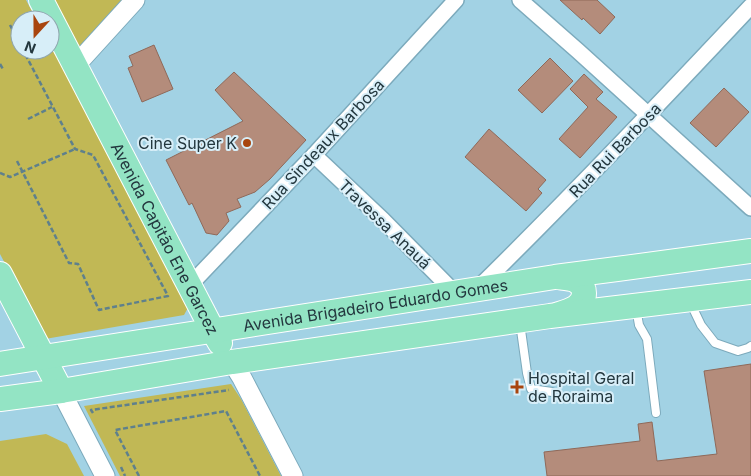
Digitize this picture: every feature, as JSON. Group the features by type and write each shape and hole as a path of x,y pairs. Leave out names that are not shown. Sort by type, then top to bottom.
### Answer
{"main road":[{"name":"Avenida Capitão Ene Garcez","path":"41,0 213,330 232,362"},
{"name":"Avenida Brigadeiro Eduardo Gomes","path":"0,364 555,277 751,251"},
{"path":"617,270 595,280 590,294 592,299 598,304 606,307 630,307"},
{"path":"0,274 61,391"},
{"path":"550,316 571,310 579,305 584,298 584,290 579,282 555,277"},
{"path":"0,399 61,391 232,362 550,316 751,292"}],"street":[{"path":"75,66 135,0"},
{"name":"Rua Sindeaux Barbosa","path":"190,286 314,155 456,0"},
{"path":"520,0 751,208"},
{"name":"Rua Rui Barbosa","path":"465,291 546,220 649,116 751,6"},
{"name":"Travessa Anauá","path":"314,155 383,220 465,291"},
{"name":"Avenida Capitão Ene Garcez","path":"232,362 293,476"},
{"path":"61,391 113,472"}],"lane":[{"path":"689,300 701,325 715,343 738,351 751,346"},
{"path":"630,307 647,339 656,413"},
{"path":"520,321 531,389 552,392"}],"path":[{"path":"28,60 75,150"},
{"path":"0,64 3,69"},
{"path":"28,118 52,107"},
{"path":"0,173 10,177 23,171 75,150 93,155 168,296 99,310 78,264 68,263 23,171 17,161"},
{"path":"94,414 92,410 230,389"},
{"path":"139,476 115,430 226,411 260,476"},
{"path":"113,472 125,476"}],"shaded area":[{"path":"0,0 26,0 31,10 10,10 10,60 60,60 60,54 190,304 184,315 45,339 0,254"},
{"path":"41,0 135,0 75,66 60,37 60,10 46,10"},
{"path":"231,384 241,399 281,476 120,476 84,406"},
{"path":"46,434 67,444 84,476 0,476 0,441"}],"building":[{"path":"560,0 597,0 615,17 600,34"},
{"path":"154,45 173,89 142,102 128,68 133,66 129,56"},
{"path":"550,58 573,81 542,113 518,90"},
{"path":"234,72 306,140 270,179 255,192 237,199 241,207 226,213 229,221 217,235 206,233 192,203 189,205 166,160 243,121 215,90"},
{"path":"584,74 603,92 596,99 617,117 580,158 559,139 588,107 570,89"},
{"path":"724,88 749,112 716,147 690,123"},
{"path":"489,129 546,180 538,189 542,193 526,211 465,157"},
{"path":"751,364 751,476 547,476 544,452 640,441 638,424 652,422 657,461 717,454 704,371"}],"place":[{"name":"Cine Super K","path":"247,143"},
{"name":"Hospital Geral de Roraima","path":"517,387"}]}
